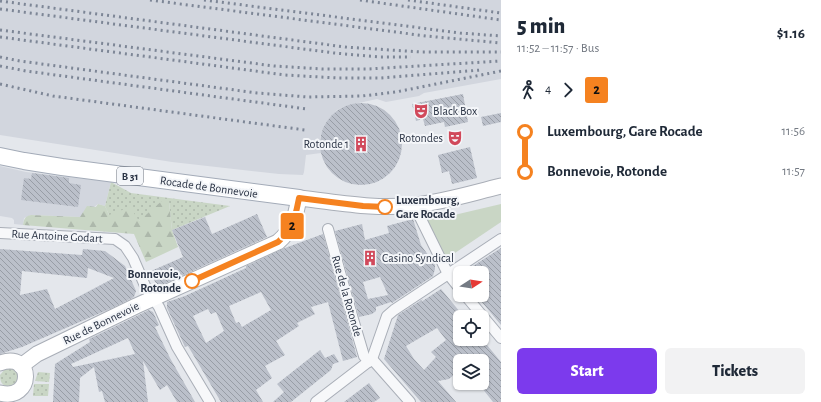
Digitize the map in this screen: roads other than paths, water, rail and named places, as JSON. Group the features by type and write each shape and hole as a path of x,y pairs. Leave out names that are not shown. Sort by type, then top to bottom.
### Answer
{"main road":[{"name":"Rocade de Bonnevoie","path":"0,156 62,167 299,198"},
{"path":"299,198 363,206 385,207 414,205 438,201 501,186"},
{"name":"Rue de Bonnevoie","path":"22,366 37,354 153,298 278,242 288,234 293,224 299,198"},
{"path":"0,363 7,360 15,361 22,366 26,374 26,383 21,390 9,396"}],"street":[{"path":"414,205 448,274 453,280"},
{"name":"Rue de la Rotonde","path":"328,229 364,356 370,360 410,402"},
{"name":"Rue Antoine Godart","path":"0,233 115,239 125,246 133,258 146,288 159,307 177,347 210,402"},
{"path":"316,402 370,360 388,316 394,310 501,239"},
{"path":"471,302 501,338"}],"railway":[{"path":"150,0 426,36 501,43"},
{"path":"204,0 460,33 501,36"},
{"path":"360,0 501,20"},
{"path":"408,0 501,13"},
{"path":"0,1 345,47 421,52 501,52"},
{"path":"0,9 334,53 380,57 411,57"},
{"path":"0,30 274,66 322,69 368,69 501,61"},
{"path":"0,37 285,75 338,78 380,78 481,70"},
{"path":"0,57 257,93 308,97 362,96 396,92 501,71"},
{"path":"0,66 26,71 307,109"},
{"path":"0,84 53,96 305,130"}],"place":[{"name":"Black Box","path":"421,111"},
{"name":"Rotondes","path":"455,138"},
{"name":"Rotonde 1","path":"361,144"},
{"name":"Luxembourg, Gare Rocade","path":"385,207"},
{"name":"Casino Syndical","path":"370,258"},
{"name":"Bonnevoie, Rotonde","path":"192,281"}]}
